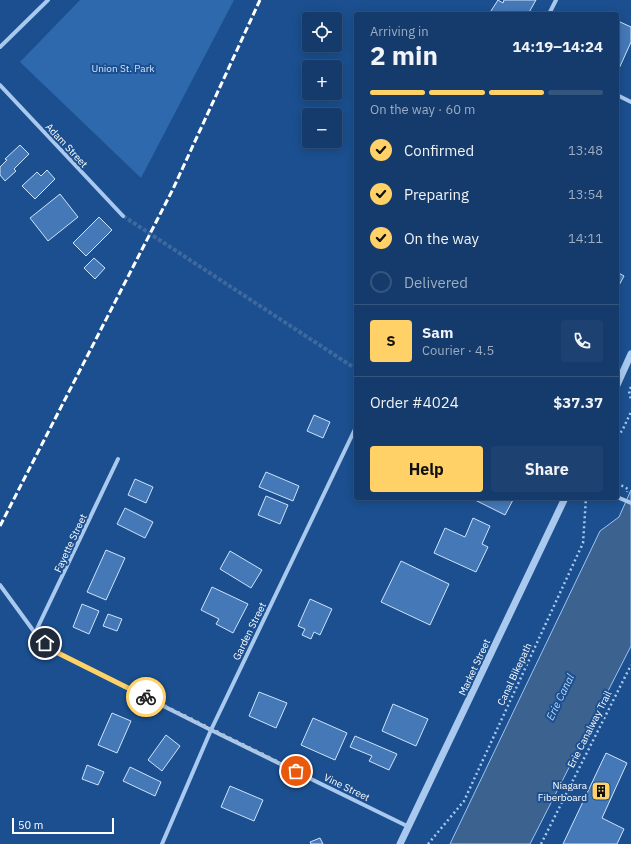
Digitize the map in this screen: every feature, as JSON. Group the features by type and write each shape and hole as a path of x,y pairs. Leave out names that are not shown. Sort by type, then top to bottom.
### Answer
{"street":[{"path":"0,47 48,0"},
{"path":"550,12 556,0"},
{"name":"Adam Street","path":"0,85 123,216"},
{"path":"619,96 631,102"},
{"path":"619,380 631,354"},
{"name":"Garden Street","path":"162,844 211,730 354,431"},
{"name":"Fayette Street","path":"35,634 118,459"},
{"path":"619,498 631,503"},
{"name":"Market Street","path":"400,844 564,500"},
{"name":"Vine Street","path":"0,585 35,634 56,652 211,730 409,826"}],"path":[{"path":"631,387 631,400"},
{"path":"619,434 631,412"},
{"path":"619,484 628,489"},
{"name":"Canal Bikepath","path":"428,844 464,801 583,542 586,500"},
{"name":"Erie Canalway Trail","path":"540,844 631,665"}],"green space":[{"name":"Union St. Park","path":"80,0 234,0 141,178 20,62"}],"water":[{"name":"Erie Canal","path":"631,490 631,646 530,844 450,844 600,531 619,517"}],"building":[{"path":"498,0 503,3 504,0 536,0 529,12 490,12"},
{"path":"619,21 631,27 631,42 619,69"},
{"path":"20,145 29,154 14,169 16,171 5,181 0,175 0,167 7,160 5,159"},
{"path":"47,170 55,179 35,199 22,186 37,172 41,176"},
{"path":"60,194 78,217 48,241 30,218"},
{"path":"99,217 112,230 86,256 73,243"},
{"path":"94,258 105,268 95,279 84,268"},
{"path":"619,273 624,276 619,285"},
{"path":"314,415 330,422 323,438 307,431"},
{"path":"266,472 299,486 293,501 259,487"},
{"path":"135,479 153,487 146,503 128,495"},
{"path":"266,496 288,505 280,524 258,515"},
{"path":"475,500 513,500 505,515"},
{"path":"125,508 153,522 145,538 117,524"},
{"path":"473,518 490,526 482,544 488,547 476,572 434,553 445,528 465,537"},
{"path":"106,550 125,558 106,600 87,592"},
{"path":"230,551 262,570 251,588 220,569"},
{"path":"401,561 449,584 430,625 381,602"},
{"path":"212,587 248,604 233,633 216,624 219,619 201,610"},
{"path":"310,599 332,609 320,635 314,632 311,639 302,635 305,629 298,626"},
{"path":"82,604 99,611 89,634 73,627"},
{"path":"108,614 122,619 117,631 103,626"},
{"path":"259,692 287,703 276,728 249,716"},
{"path":"393,704 428,719 416,746 382,731"},
{"path":"112,713 131,721 117,753 98,745"},
{"path":"313,718 347,733 335,760 301,745"},
{"path":"166,735 180,746 162,771 148,760"},
{"path":"355,736 397,754 389,770 369,761 372,756 350,747"},
{"name":"Niagara Fiberboard","path":"606,753 627,763 602,818 624,829 617,844 563,844"},
{"path":"87,765 104,772 98,785 82,779"},
{"path":"130,767 161,782 155,796 123,781"},
{"path":"230,786 263,800 254,821 221,807"},
{"path":"320,838 323,844 311,844 310,842"}],"tunnel":[{"path":"123,216 354,368"}],"railway":[{"path":"0,526 173,189 260,0"}],"way so far":[{"path":"146,697 296,771"}],"place":[{"name":"Niagara Fiberboard","path":"601,791"}],"route":[{"path":"45,643 56,652 146,697"}]}
